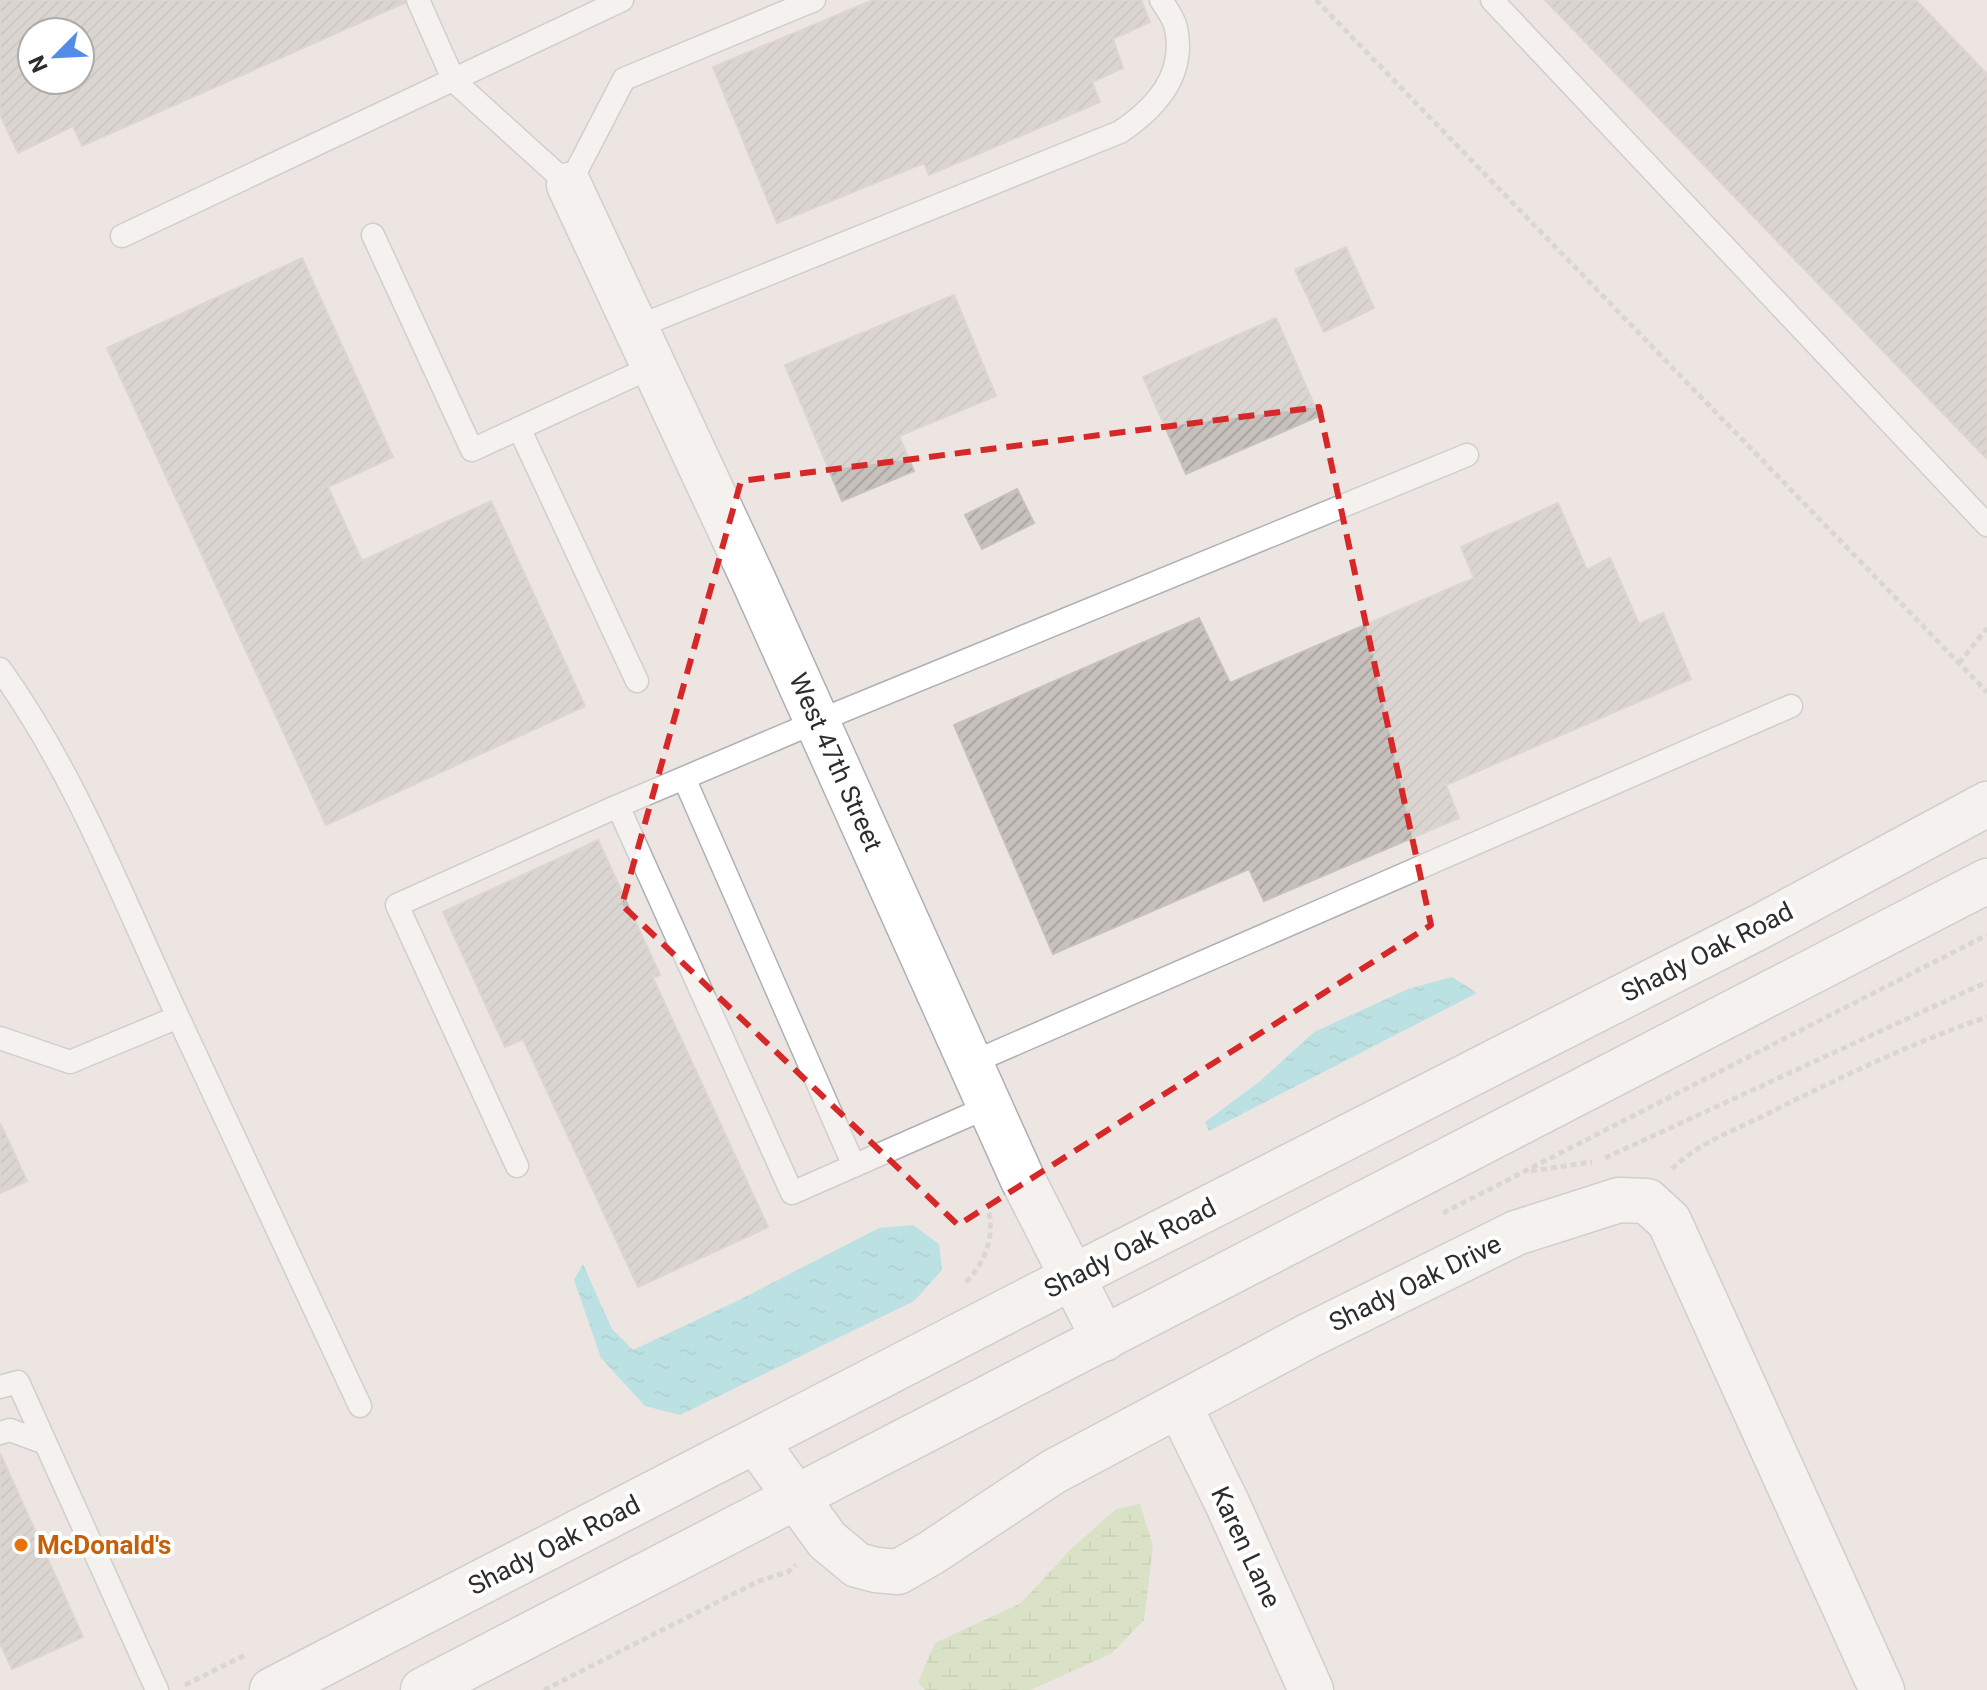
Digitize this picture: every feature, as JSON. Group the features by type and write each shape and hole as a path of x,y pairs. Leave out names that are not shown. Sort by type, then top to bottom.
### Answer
{"main road":[{"name":"West 47th Street","path":"569,185 818,721 990,1106 1071,1278 1104,1339"},
{"name":"Shady Oak Road","path":"272,1690 1761,926 1987,804"},
{"path":"423,1690 1976,886"},
{"name":"Shady Oak Drive","path":"756,1442 827,1540 857,1565 898,1572 1053,1472 1308,1336 1516,1233 1619,1200 1647,1201"},
{"path":"1647,1201 1669,1221 1882,1690"},
{"name":"Karen Lane","path":"1179,1405 1311,1690"}],"lane":[{"path":"418,0 454,81 569,185 624,79 814,0"},
{"path":"122,236 622,0"},
{"path":"637,327 1120,132 1144,116 1162,97 1171,77 1177,49 1176,26 1161,0"},
{"path":"1492,0 1987,525"},
{"path":"373,235 472,450 654,366"},
{"path":"519,428 637,681"},
{"path":"517,1166 397,905 818,721 1467,455"},
{"path":"0,669 58,759 360,1406"},
{"path":"971,1063 1791,706"},
{"path":"684,778 854,1166"},
{"path":"618,806 792,1193 990,1106"},
{"path":"0,1038 70,1062 178,1017"},
{"path":"0,1387 18,1382 157,1690"},
{"path":"0,1433 10,1430 45,1443"}],"path":[{"path":"1316,0 1987,692"},
{"path":"1959,663 1987,628"},
{"path":"1432,1219 1987,935"},
{"path":"1526,1171 1598,1161 1987,982"},
{"path":"1647,1201 1674,1166 1704,1145 1908,1047 1987,1017"},
{"path":"958,1291 985,1257 991,1238 987,1202"},
{"path":"544,1690 759,1581 788,1572 827,1540"},
{"path":"182,1686 255,1650"}],"highlighted area":[{"path":"1319,407 1431,925 958,1225 622,905 741,481"}],"green space":[{"path":"1140,1504 1153,1546 1144,1620 1112,1653 1031,1690 925,1690 918,1682 935,1643 1021,1603 1071,1549 1116,1509"}],"water":[{"path":"1452,977 1477,993 1209,1131 1205,1122 1259,1082 1314,1032 1408,989"},
{"path":"913,1225 939,1244 942,1270 914,1301 680,1415 645,1406 601,1358 574,1280 583,1264 612,1329 633,1350 879,1228"}],"building":[{"path":"0,0 411,0 82,146 73,126 18,153 0,115"},
{"path":"873,0 1141,0 1150,22 1113,39 1123,68 1092,82 1100,102 929,175 924,163 777,223 713,67"},
{"path":"1545,0 1916,0 1987,74 1987,459"},
{"path":"1346,247 1374,308 1324,332 1295,270"},
{"path":"302,258 393,457 328,487 362,561 491,501 585,706 326,825 107,348"},
{"path":"954,295 996,396 899,436 914,471 842,501 785,365"},
{"path":"1276,318 1319,416 1186,474 1143,377"},
{"path":"1017,489 1034,523 982,549 965,515"},
{"path":"1558,503 1587,570 1610,558 1639,624 1663,613 1691,679 1446,785 1459,818 1264,901 1249,869 1053,954 954,725 1199,618 1230,683 1474,578 1461,547"},
{"path":"598,840 660,975 653,978 768,1227 638,1287 523,1039 505,1047 443,912"},
{"path":"0,1123 27,1181 0,1193"},
{"name":"McDonald's","path":"0,1453 83,1637 12,1669 0,1644"}],"place":[{"name":"McDonald's","path":"21,1545"}]}
